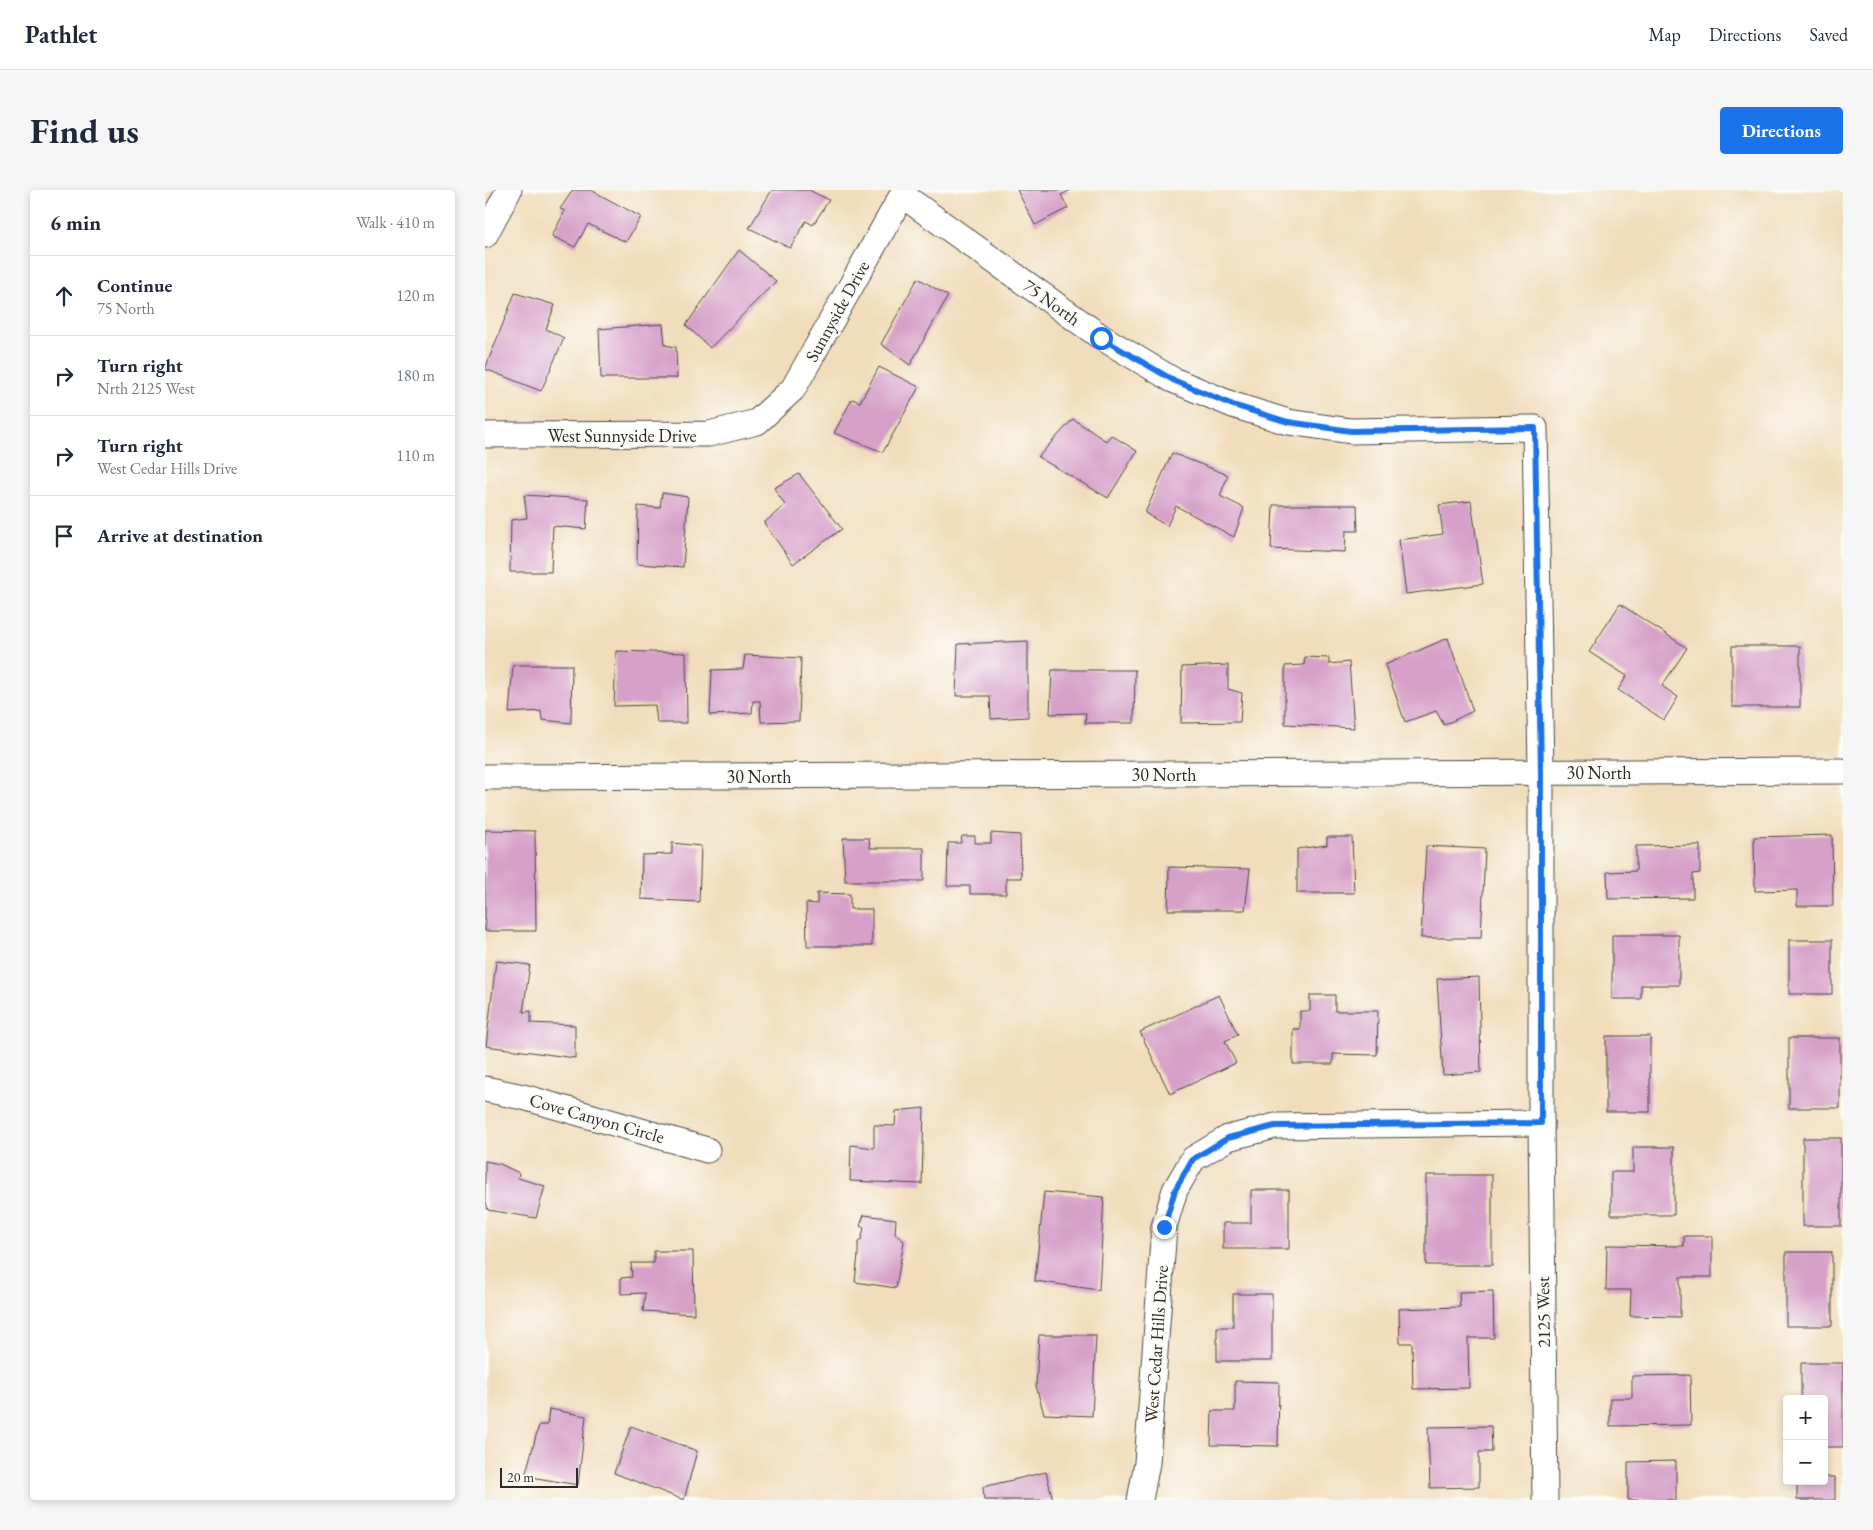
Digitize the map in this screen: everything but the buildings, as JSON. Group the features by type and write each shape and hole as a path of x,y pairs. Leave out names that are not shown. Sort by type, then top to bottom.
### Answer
{"street":[{"path":"485,235 509,190"},
{"name":"Sunnyside Drive","path":"757,422 793,389 904,193"},
{"name":"75 North","path":"904,193 1101,338 1173,380 1233,405 1288,422 1351,431 1535,428"},
{"name":"West Sunnyside Drive","path":"485,435 709,434 757,422"},
{"name":"2125 West","path":"1535,428 1541,772 1541,1123 1545,1500"},
{"name":"30 North","path":"485,777 1843,771"},
{"name":"Cove Canyon Circle","path":"485,1089 527,1098 707,1150"},
{"name":"West Cedar Hills Drive","path":"1140,1500 1147,1463 1164,1227 1175,1190 1193,1159 1228,1138 1275,1126 1541,1123"}],"route":[{"path":"1101,338 1173,380 1233,405 1288,422 1351,431 1535,428 1541,772 1541,1123 1275,1126 1228,1138 1193,1159 1175,1190 1164,1227"}]}
